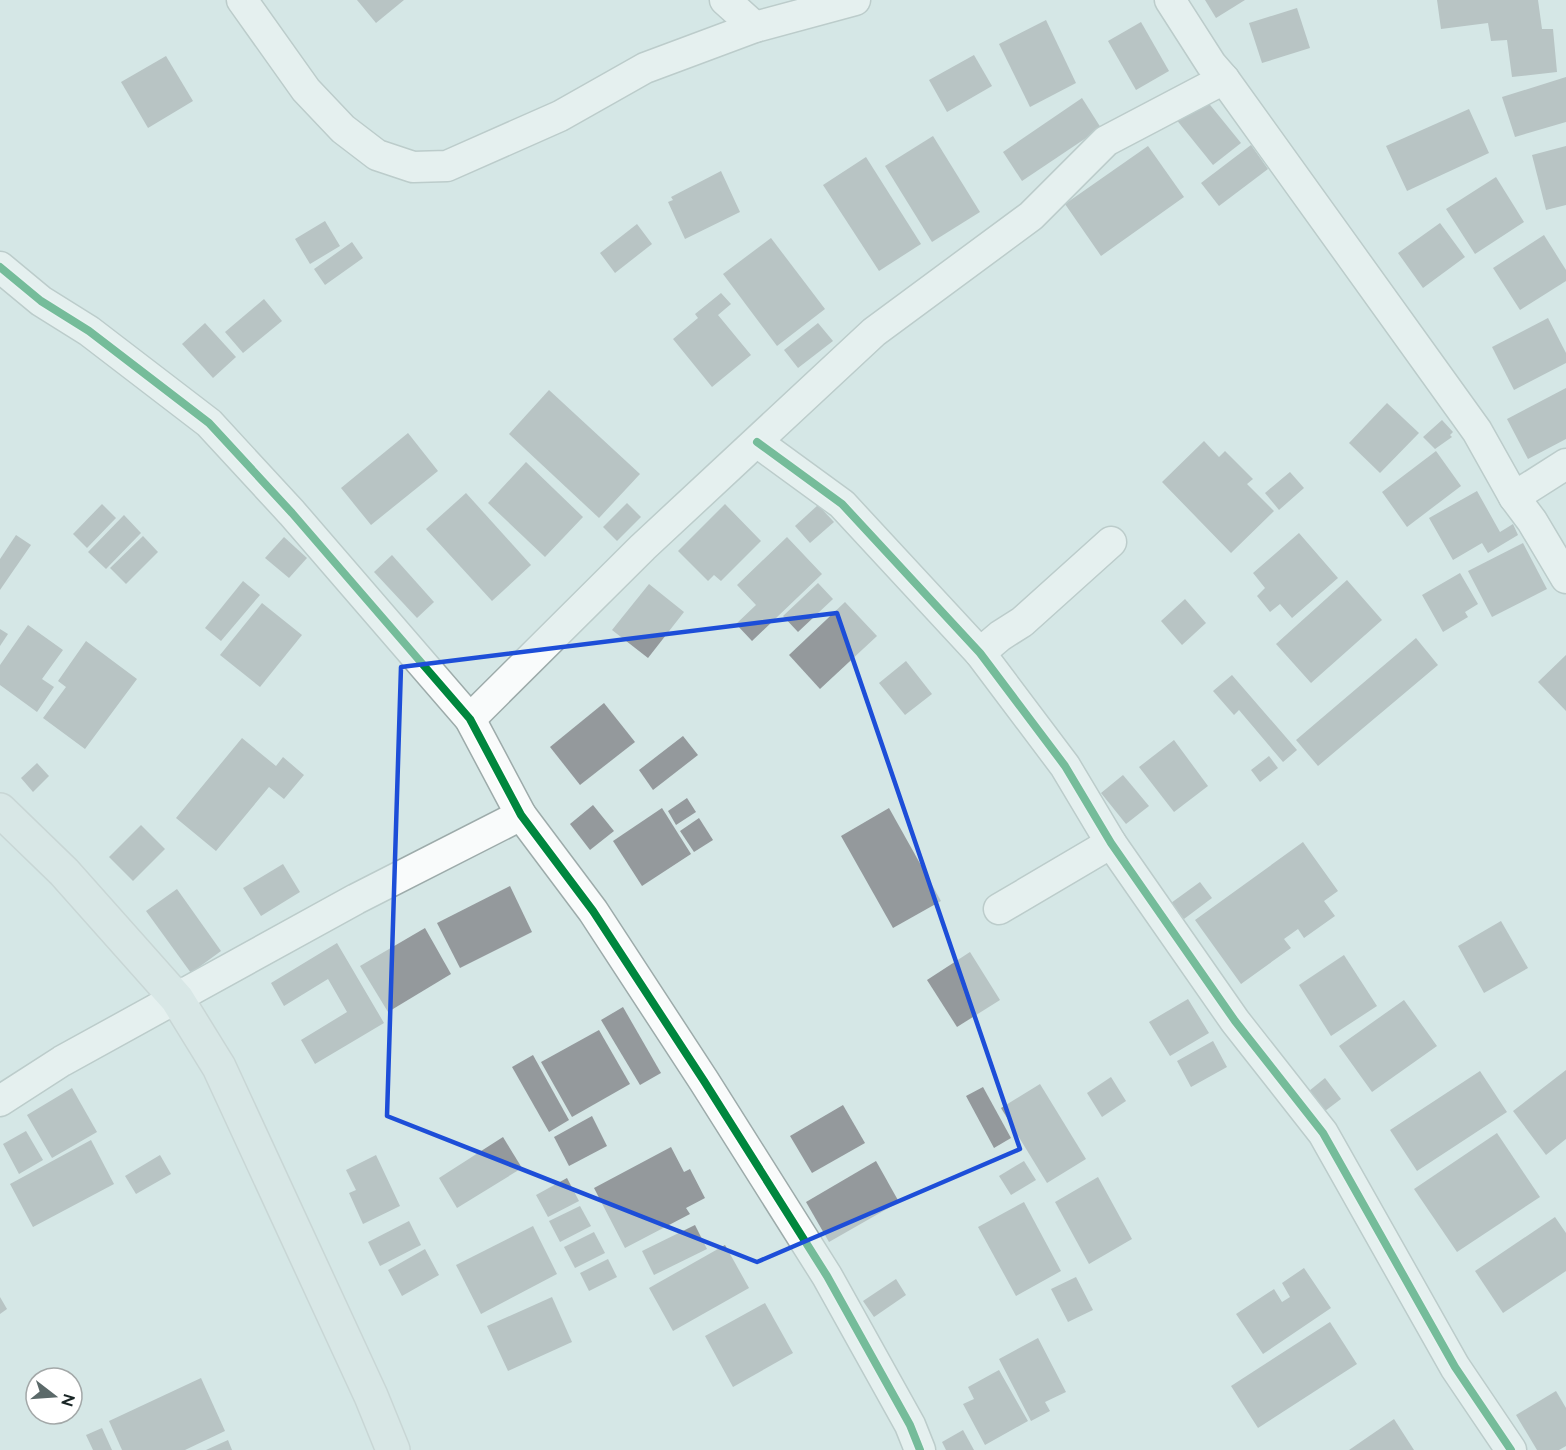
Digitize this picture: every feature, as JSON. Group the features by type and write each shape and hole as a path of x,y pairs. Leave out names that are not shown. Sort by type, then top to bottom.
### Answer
{"main road":[{"path":"0,810 64,872 177,999 219,1067 371,1396 393,1450"}],"street":[{"path":"242,0 306,90 343,129 377,155 413,166 447,166 560,116 645,68 755,27 855,0"},
{"path":"725,0 755,27"},
{"path":"1170,0 1211,64 1477,431 1514,497 1532,521 1566,578"},
{"path":"470,719 643,547 874,332 1031,216 1106,141 1224,79"},
{"path":"0,267 41,301 89,330 209,423 292,513 470,719 521,815 592,911 827,1276 910,1425 920,1450"},
{"path":"757,442 842,504 980,653 1065,766 1111,843 1235,1021 1323,1133 1455,1367 1511,1450"},
{"path":"1514,497 1566,464"},
{"path":"980,653 1000,636 1022,622 1110,542"},
{"path":"0,1101 62,1062 356,899 521,815"},
{"path":"999,909 1111,843"}],"highlighted area":[{"path":"837,613 1020,1149 757,1262 387,1116 401,667"}],"building":[{"path":"357,0 404,0 376,23"},
{"path":"1205,0 1245,0 1216,18"},
{"path":"1437,0 1538,0 1542,29 1553,29 1557,72 1512,77 1507,40 1491,41 1488,23 1441,29"},
{"path":"1297,8 1310,48 1262,63 1249,23"},
{"path":"1046,20 1076,83 1030,107 999,44"},
{"path":"1141,22 1169,71 1136,90 1108,41"},
{"path":"974,55 992,86 947,112 929,80"},
{"path":"166,56 193,101 148,128 121,82"},
{"path":"1566,77 1566,122 1515,137 1502,97"},
{"path":"1202,95 1241,143 1213,165 1175,118"},
{"path":"1082,98 1101,128 1022,181 1003,152"},
{"path":"1469,109 1489,153 1407,191 1386,146"},
{"path":"933,136 980,212 932,242 885,166"},
{"path":"1251,145 1268,169 1219,206 1201,183"},
{"path":"1148,146 1184,197 1101,256 1065,204"},
{"path":"1566,146 1566,205 1546,210 1532,155"},
{"path":"866,157 921,244 879,271 823,185"},
{"path":"721,171 740,212 685,239 668,202 673,200 671,197"},
{"path":"1496,177 1524,222 1475,254 1446,209"},
{"path":"325,221 340,246 310,264 295,239"},
{"path":"1440,223 1465,257 1423,288 1398,253"},
{"path":"637,224 652,244 615,273 600,253"},
{"path":"1544,235 1566,270 1566,281 1520,310 1493,268"},
{"path":"771,238 825,309 777,346 723,274"},
{"path":"352,242 363,258 325,285 314,269"},
{"path":"721,293 731,304 718,315 751,355 712,387 673,339 698,318 695,314"},
{"path":"264,299 282,321 243,353 225,332"},
{"path":"1548,318 1566,353 1566,363 1514,390 1492,347"},
{"path":"205,323 236,357 213,378 182,344"},
{"path":"818,323 833,341 798,368 784,350"},
{"path":"1566,388 1566,439 1528,459 1507,419"},
{"path":"549,390 640,474 599,518 509,434"},
{"path":"1387,403 1419,433 1380,473 1349,443"},
{"path":"1442,420 1453,432 1450,435 1452,437 1435,449 1423,437"},
{"path":"408,433 438,471 371,525 341,488"},
{"path":"1204,441 1219,457 1225,451 1253,479 1247,484 1274,511 1231,553 1162,482"},
{"path":"1436,451 1461,486 1407,527 1382,492"},
{"path":"526,462 583,517 545,557 488,503"},
{"path":"1290,472 1304,488 1279,510 1265,493"},
{"path":"1477,491 1500,532 1513,524 1518,535 1488,553 1482,543 1453,560 1429,518"},
{"path":"466,493 531,565 492,601 426,529"},
{"path":"627,503 641,517 617,541 603,527"},
{"path":"102,504 116,518 87,548 73,534"},
{"path":"725,504 761,541 721,581 714,575 708,581 678,551"},
{"path":"818,505 834,522 810,543 795,526"},
{"path":"124,515 141,533 106,569 88,552"},
{"path":"1299,533 1338,578 1292,618 1280,604 1270,612 1257,596 1265,588 1253,573"},
{"path":"16,535 31,545 0,590 0,559"},
{"path":"143,536 158,552 126,584 110,568"},
{"path":"284,537 307,558 289,578 265,558"},
{"path":"787,537 822,574 752,641 736,624 756,605 737,585"},
{"path":"1523,543 1547,589 1492,617 1468,571"},
{"path":"392,555 434,602 417,618 374,572"},
{"path":"1460,573 1478,604 1465,612 1468,617 1443,632 1422,595"},
{"path":"1347,580 1382,620 1311,683 1276,644"},
{"path":"243,581 260,595 221,641 205,628"},
{"path":"818,583 833,599 798,632 783,616"},
{"path":"649,584 684,612 648,658 612,630"},
{"path":"1185,599 1206,623 1182,645 1161,621"},
{"path":"845,602 877,636 820,689 789,655"},
{"path":"262,603 302,635 260,687 220,655"},
{"path":"28,625 63,650 42,679 54,687 37,712 0,685 0,665"},
{"path":"0,629 8,634 0,646"},
{"path":"1416,638 1438,665 1318,766 1296,740"},
{"path":"86,641 137,679 85,749 43,718 66,687 58,681"},
{"path":"1566,655 1566,711 1538,682"},
{"path":"906,661 932,694 905,715 879,683"},
{"path":"1232,675 1297,750 1283,762 1239,710 1234,715 1213,691"},
{"path":"604,703 635,742 580,785 550,747"},
{"path":"683,736 698,755 653,790 639,770"},
{"path":"242,738 276,766 283,757 304,775 284,799 269,787 216,851 176,818"},
{"path":"1174,740 1208,786 1174,812 1139,767"},
{"path":"1269,756 1278,768 1260,782 1251,770"},
{"path":"37,763 49,776 33,792 21,778"},
{"path":"1123,775 1149,806 1126,824 1101,793"},
{"path":"687,798 696,812 676,825 668,811"},
{"path":"593,805 614,831 590,850 570,824"},
{"path":"662,808 691,854 642,886 613,841"},
{"path":"889,808 941,901 893,928 841,836"},
{"path":"699,818 713,840 694,852 680,831"},
{"path":"141,825 165,849 133,881 109,857"},
{"path":"1303,842 1338,891 1324,901 1335,916 1304,938 1298,929 1284,939 1291,948 1241,984 1195,920"},
{"path":"283,864 300,892 261,916 243,888"},
{"path":"1200,882 1212,898 1184,919 1171,903"},
{"path":"510,886 532,932 460,968 437,923"},
{"path":"177,889 221,951 191,973 146,911"},
{"path":"1501,921 1528,968 1484,993 1458,946"},
{"path":"425,928 451,974 388,1012 360,966"},
{"path":"337,943 384,1023 315,1064 301,1040 347,1012 328,979 284,1006 271,983"},
{"path":"970,952 1000,1000 957,1027 927,980"},
{"path":"1344,955 1377,1006 1331,1036 1299,985"},
{"path":"1188,999 1209,1033 1170,1056 1149,1022"},
{"path":"1404,1000 1437,1046 1372,1092 1339,1046"},
{"path":"623,1007 661,1073 640,1085 601,1020"},
{"path":"599,1030 630,1084 572,1117 541,1062"},
{"path":"1213,1041 1227,1067 1191,1087 1177,1061"},
{"path":"533,1055 569,1120 549,1132 512,1067"},
{"path":"1566,1070 1566,1139 1546,1155 1513,1111"},
{"path":"1480,1071 1507,1112 1417,1171 1390,1130"},
{"path":"1111,1077 1126,1101 1102,1117 1087,1093"},
{"path":"1325,1078 1341,1099 1325,1111 1309,1091"},
{"path":"1040,1084 1086,1159 1047,1183 1001,1108"},
{"path":"983,1087 1011,1138 994,1148 966,1096"},
{"path":"72,1088 97,1132 52,1158 27,1115"},
{"path":"843,1105 865,1143 812,1173 790,1136"},
{"path":"592,1116 607,1146 569,1166 554,1137"},
{"path":"26,1131 43,1160 19,1174 3,1144"},
{"path":"1497,1133 1540,1197 1457,1252 1414,1189"},
{"path":"503,1137 522,1168 457,1208 439,1178"},
{"path":"91,1140 114,1184 33,1227 10,1184"},
{"path":"671,1147 684,1172 690,1169 705,1198 686,1208 690,1214 625,1248 594,1188"},
{"path":"160,1155 171,1174 136,1194 125,1176"},
{"path":"376,1155 400,1206 363,1224 349,1193 356,1190 346,1170"},
{"path":"876,1161 899,1202 829,1242 806,1202"},
{"path":"1024,1161 1036,1180 1011,1195 999,1176"},
{"path":"1098,1177 1132,1239 1089,1264 1055,1202"},
{"path":"567,1178 579,1201 548,1217 536,1195"},
{"path":"1024,1202 1061,1271 1016,1296 978,1227"},
{"path":"580,1206 591,1226 560,1242 549,1221"},
{"path":"1555,1217 1566,1233 1566,1271 1503,1313 1475,1271"},
{"path":"409,1221 421,1245 380,1266 368,1242"},
{"path":"695,1225 707,1249 654,1275 642,1251"},
{"path":"533,1226 557,1274 481,1314 456,1265"},
{"path":"594,1232 605,1253 575,1268 564,1247"},
{"path":"725,1245 749,1288 673,1331 649,1288"},
{"path":"425,1249 439,1275 402,1296 388,1270"},
{"path":"608,1259 617,1277 589,1291 580,1273"},
{"path":"1304,1268 1331,1308 1263,1354 1236,1314 1274,1289 1282,1302 1290,1297 1282,1283"},
{"path":"1076,1277 1093,1310 1068,1322 1051,1289"},
{"path":"896,1279 906,1295 874,1317 863,1301"},
{"path":"0,1297 7,1309 0,1314"},
{"path":"552,1297 572,1342 508,1371 487,1326"},
{"path":"765,1303 793,1353 733,1387 705,1336"},
{"path":"1330,1322 1357,1364 1258,1428 1231,1386"},
{"path":"1038,1338 1066,1392 1045,1402 1050,1411 1031,1421 999,1359"},
{"path":"999,1370 1028,1421 985,1445 963,1404 974,1399 968,1387"},
{"path":"201,1378 225,1431 185,1450 122,1450 109,1421"},
{"path":"1556,1391 1566,1408 1566,1446 1559,1450 1537,1450 1516,1415"},
{"path":"1394,1419 1414,1450 1349,1450"},
{"path":"102,1428 112,1450 93,1450 86,1435"},
{"path":"963,1430 974,1450 946,1450 942,1442"},
{"path":"228,1440 232,1450 206,1450"}],"cycle path":[{"path":"0,267 41,301 89,331 209,423 292,513 470,719 521,815 593,911 827,1276 910,1425 920,1450"},
{"path":"757,442 842,504 980,653 1065,766 1111,843 1235,1021 1323,1133 1455,1367 1511,1450"}]}
